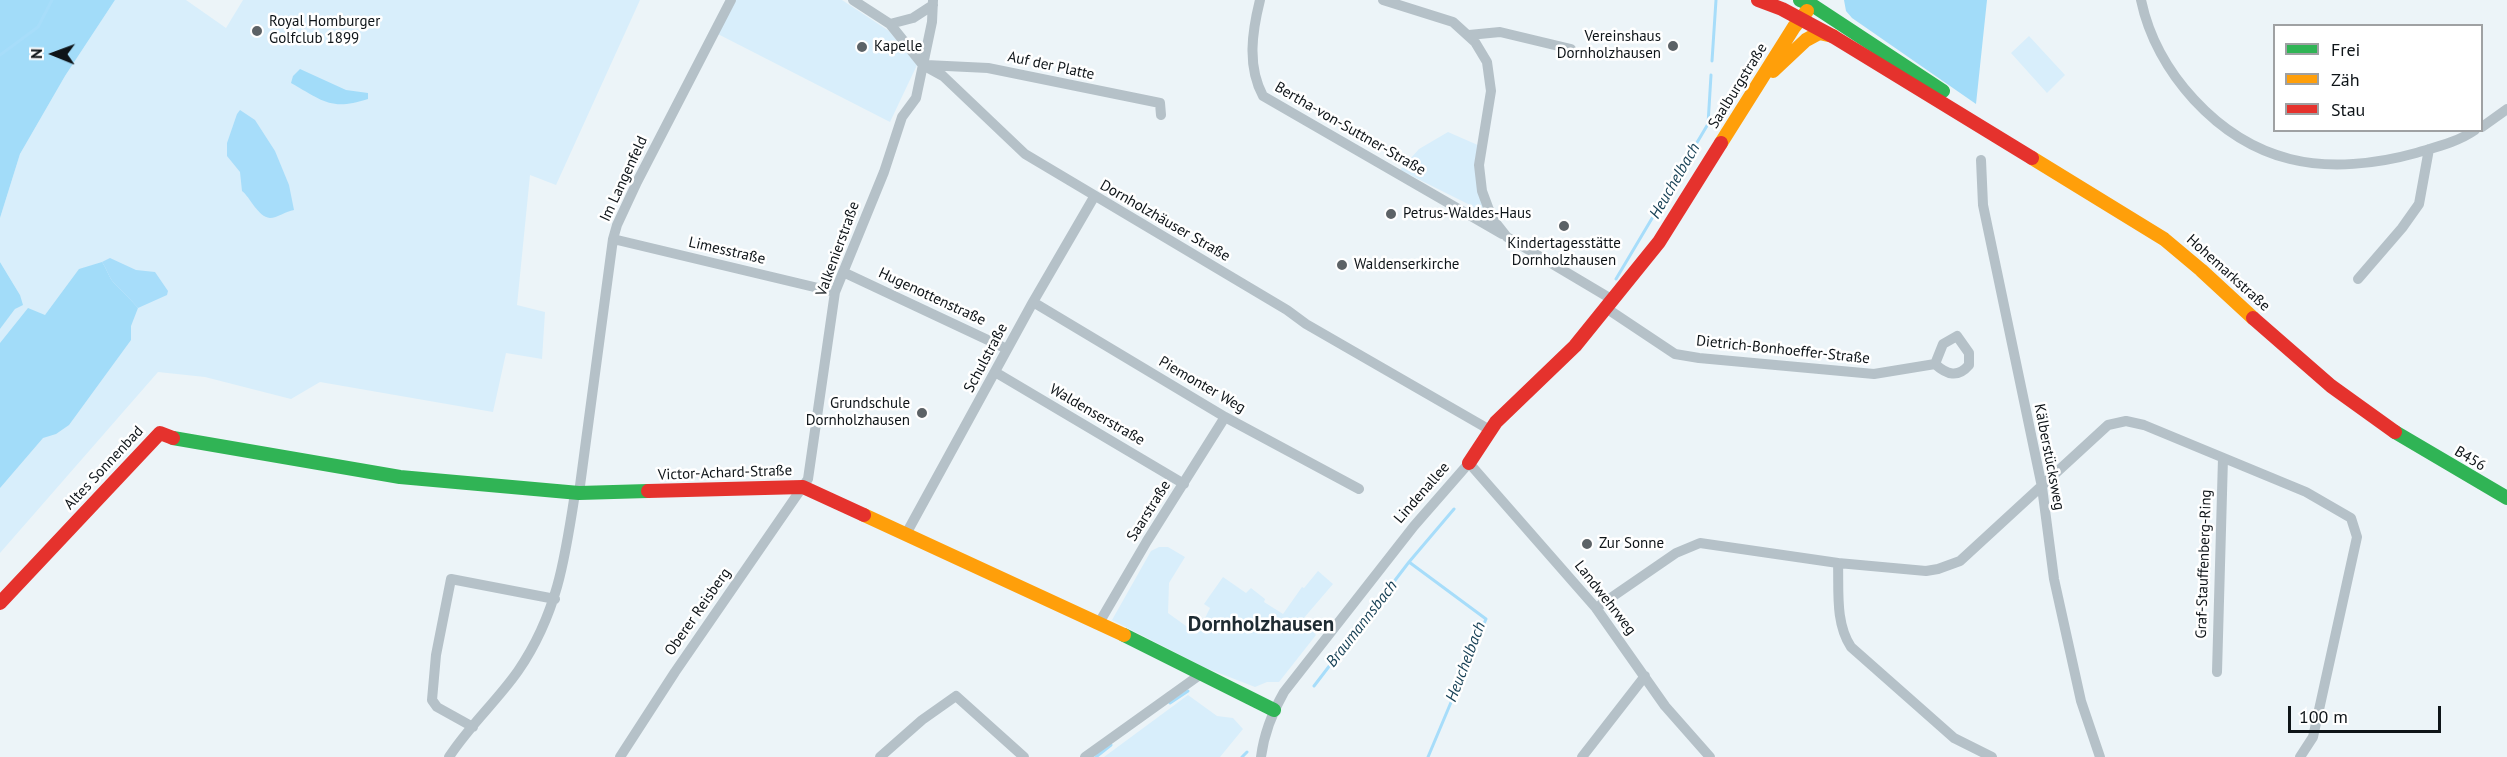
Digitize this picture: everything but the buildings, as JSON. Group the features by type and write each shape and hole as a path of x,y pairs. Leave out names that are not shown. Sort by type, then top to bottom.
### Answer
{"street":[{"name":"Im Langenfeld","path":"449,757 519,669 555,599 577,493 616,225 731,0"},
{"name":"Dornholzhäuser Straße","path":"853,0 890,24 923,65 943,76 1025,154 1287,310 1306,324 1490,430"},
{"name":"Bertha-von-Suttner-Straße","path":"1260,0 1252,43 1252,57 1257,84 1263,96 1507,237 1609,304"},
{"path":"1383,0 1453,22 1469,34 1487,62 1491,91 1479,165 1482,191 1492,218 1507,237"},
{"name":"Hohemarkstraße","path":"1758,0 1801,18 1834,36 2164,239 2213,278 2258,323 2309,367 2362,409 2418,447"},
{"path":"2141,0 2160,51 2175,76 2206,111 2224,126 2266,150 2289,159 2359,163 2396,158 2429,149 2464,138 2472,132"},
{"path":"890,24 913,18 933,2"},
{"name":"Valkenierstraße","path":"803,487 808,479 835,292 884,172 902,117 916,98 932,22 933,2"},
{"name":"Hohemarkstraße","path":"1809,2 1953,98 1974,121"},
{"name":"Saalburgstraße","path":"1609,304 1659,242 1809,2"},
{"path":"1469,34 1500,32 1571,49"},
{"path":"1761,80 1782,64 1799,43 1819,33 1834,36"},
{"name":"Auf der Platte","path":"923,65 988,68 1160,102 1161,115"},
{"path":"2483,126 2507,109"},
{"path":"2358,279 2420,204 2429,149"},
{"name":"Kälberstücksweg","path":"1982,160 1983,205 2042,487 2057,590 2082,701 2100,757"},
{"name":"Schulstraße","path":"906,534 1033,302 1094,197"},
{"name":"Limesstraße","path":"613,239 835,292"},
{"name":"Hugenottenstraße","path":"843,272 1007,349"},
{"name":"Piemonter Weg","path":"1033,302 1225,417 1359,489"},
{"name":"Dietrich-Bonhoeffer-Straße","path":"1609,304 1675,354 1874,374 1935,364"},
{"name":"Lindenallee","path":"1261,757 1264,735 1274,710 1297,675 1414,526 1469,464 1496,422 1575,346 1609,304"},
{"name":"Waldenserstraße","path":"995,372 1184,484"},
{"name":"Saarstraße","path":"1099,623 1225,417"},
{"path":"1596,608 1676,553 1700,543 1838,563 1926,571 1950,566 1978,546 2108,425 2126,422 2144,425 2328,504 2351,518 2355,527 2355,549 2313,737 2300,757"},
{"name":"Altes Sonnenbad","path":"0,603 160,433 182,441 333,467"},
{"name":"B456","path":"2418,447 2507,498"},
{"name":"Graf-Stauffenberg-Ring","path":"2217,672 2223,458"},
{"name":"Landwehrweg","path":"1469,464 1596,608 1672,715 1710,757"},
{"name":"Victor-Achard-Straße","path":"333,467 400,477 577,493 803,487 1099,623 1274,710"},
{"name":"Oberer Reisberg","path":"620,757 675,672 803,487"},
{"path":"1838,563 1839,605 1844,636 1851,647 1954,738 1992,757"},
{"path":"473,727 438,707 432,700 436,655 452,579 555,599"},
{"path":"1085,757 1201,674"},
{"path":"1582,757 1645,676"},
{"path":"880,757 922,720 956,696 1024,757"}],"shaded area":[{"path":"0,0 115,0 65,76 20,154 0,218"},
{"path":"115,0 186,0 226,28 243,0 640,0 556,185 530,175 517,305 545,312 542,359 506,353 493,412 320,382 291,399 205,377 158,372 0,553 0,329 15,309 20,295 0,262 0,218 20,154 65,76"},
{"path":"728,0 842,0 889,31 917,65 890,122 712,31"},
{"path":"1844,0 1987,0 1976,104 1852,18 1846,11"},
{"path":"2029,36 2065,75 2047,93 2011,53"},
{"path":"300,69 346,90 368,93 368,99 336,104 320,99 291,83 293,76"},
{"path":"240,110 255,120 275,151 289,185 294,210 273,218 266,217 258,211 242,191 240,172 227,156 227,143"},
{"path":"1448,132 1480,146 1484,212 1400,170 1419,149"},
{"path":"110,258 136,270 155,272 168,291 167,295 138,308 111,279 102,262"},
{"path":"0,262 20,295 23,305 15,309 0,329"},
{"path":"102,262 112,281 138,308 131,326 131,340 69,425 56,434 43,438 0,488 0,343 28,308 45,315 79,269"},
{"path":"1159,547 1168,547 1185,557 1169,583 1168,613 1197,634 1210,608 1204,604 1223,577 1246,593 1251,588 1265,599 1264,602 1283,614 1302,587 1304,588 1318,571 1333,584 1303,619 1316,635 1279,682 1267,682 1255,687 1206,668 1112,620 1151,551"},
{"path":"1188,695 1217,716 1233,718 1243,729 1220,757 1104,757"}],"waterway":[{"path":"0,55 38,27 52,0"},
{"name":"Heuchelbach","path":"1712,61 1716,0"},
{"name":"Heuchelbach","path":"1616,279 1708,124 1711,75"},
{"name":"Heuchelbach","path":"1428,757 1486,619 1409,562 1454,509"},
{"name":"Braumannsbach","path":"1314,686 1409,562"},
{"path":"1170,703 1188,691"},
{"path":"1096,757 1111,745"},
{"name":"Braumannsbach","path":"1242,757 1247,752"}],"traffic: fast":[{"path":"1800,0 1812,5 1943,91"},
{"path":"2395,432 2507,498"},
{"path":"173,438 400,477 579,493 648,491"},
{"path":"1124,635 1274,710"}],"traffic: slow":[{"path":"1721,143 1794,27 1807,11"},
{"path":"1773,71 1806,40 1819,33 1833,36"},
{"path":"2032,158 2164,239 2253,318"},
{"path":"864,515 1124,635"}],"traffic: jam":[{"path":"1758,0 1782,9 1834,37 2032,158"},
{"path":"1469,463 1496,422 1575,346 1659,242 1721,143"},
{"path":"2253,318 2331,386 2395,432"},
{"path":"0,603 160,433 173,438"},
{"path":"648,491 803,487 864,515"}],"place":[{"name":"Royal Homburger Golfclub 1899","path":"257,31"},
{"name":"Vereinshaus Dornholzhausen","path":"1673,46"},
{"name":"Kapelle","path":"862,47"},
{"name":"Petrus-Waldes-Haus","path":"1391,214"},
{"name":"Kindertagesstätte Dornholzhausen","path":"1564,226"},
{"name":"Waldenserkirche","path":"1342,265"},
{"name":"Grundschule Dornholzhausen","path":"922,413"},
{"name":"Zur Sonne","path":"1587,544"}],"district":[{"name":"Dornholzhausen","path":"1261,625"}]}
